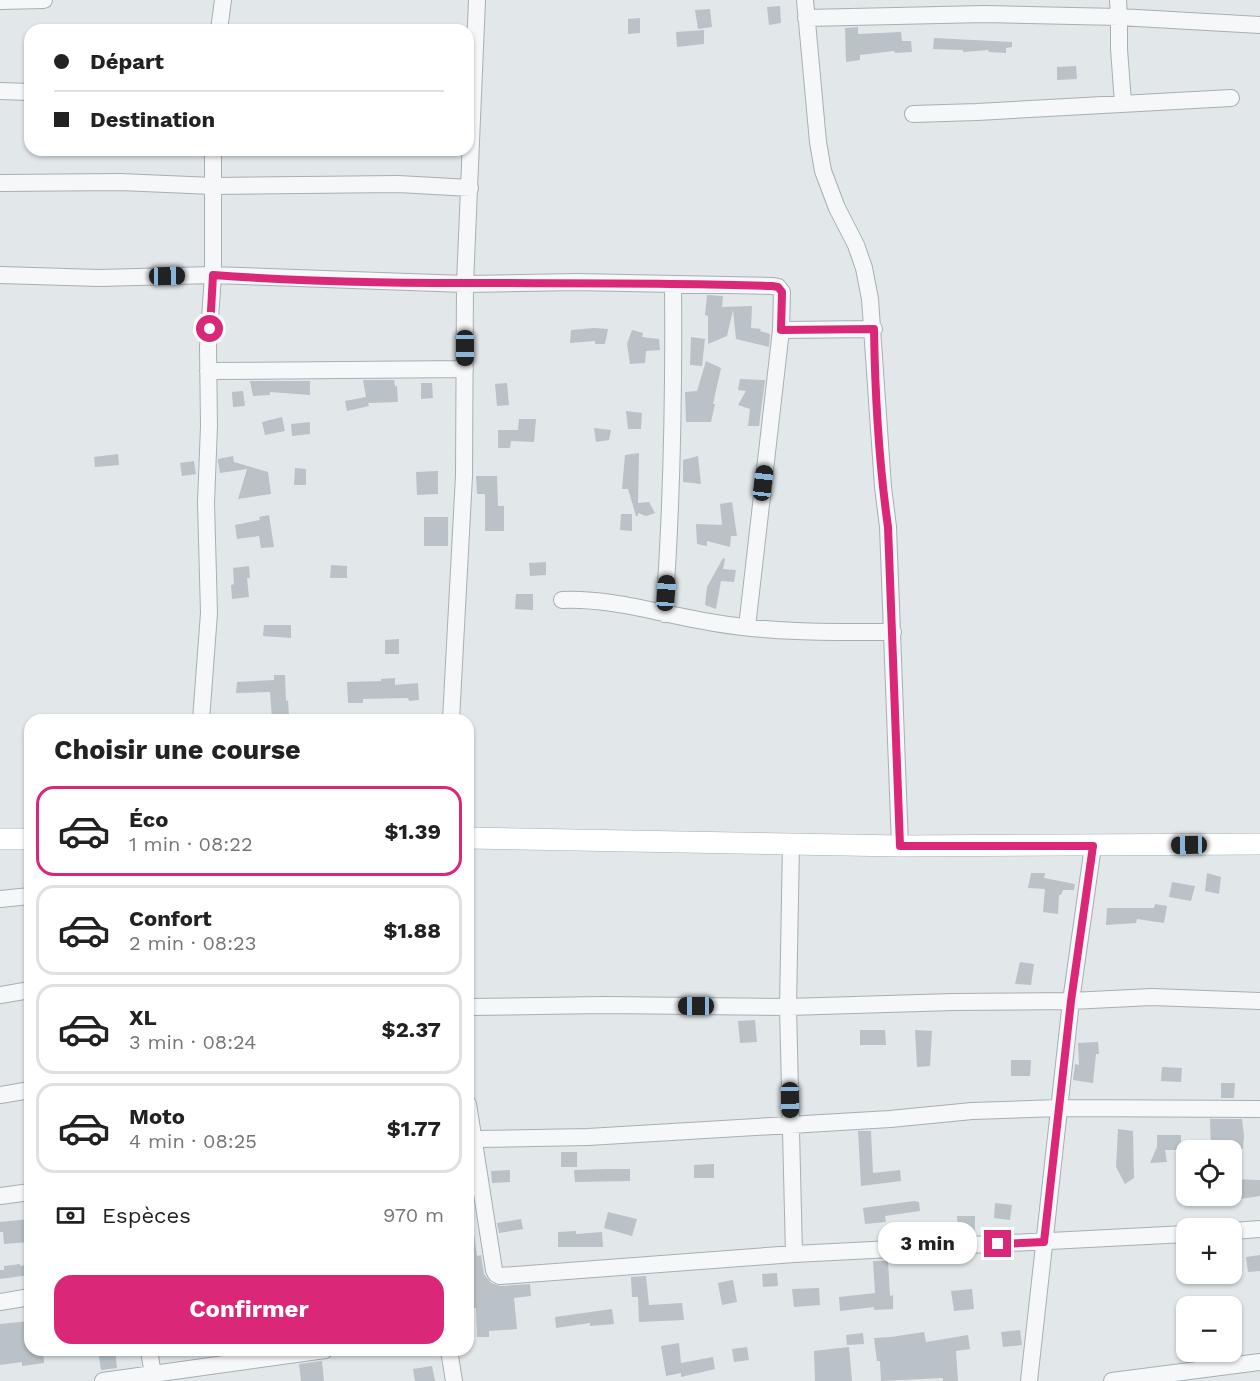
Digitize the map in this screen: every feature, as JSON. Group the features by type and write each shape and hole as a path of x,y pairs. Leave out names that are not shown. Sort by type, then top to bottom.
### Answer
{"main road":[{"path":"474,838 900,846 1260,844"},
{"path":"0,839 24,839"}],"street":[{"path":"0,1 44,0"},
{"path":"220,24 222,0"},
{"path":"474,41 477,0"},
{"path":"805,0 818,142 823,171 864,268 874,329 875,374 888,527 900,846"},
{"path":"806,18 1119,8 1260,25"},
{"path":"1119,8 1123,104"},
{"path":"0,91 24,92"},
{"path":"913,114 1231,98"},
{"path":"201,714 209,613 206,503 209,426 208,371 213,275 213,156"},
{"path":"452,714 464,476 465,284 470,156"},
{"path":"0,183 120,182 213,186 398,184 470,188"},
{"path":"0,275 99,278 213,275 465,284 576,282 778,287 782,292 781,330 747,627"},
{"path":"664,614 674,410 673,285"},
{"path":"781,330 874,329"},
{"path":"208,371 465,369"},
{"path":"562,600 602,601 664,614 747,627 892,632"},
{"path":"791,844 788,1007 794,1254"},
{"path":"1029,1381 1071,1001 1093,846"},
{"path":"0,899 24,897"},
{"path":"0,995 24,991"},
{"path":"474,1007 604,1005 788,1007 1152,997 1260,1001"},
{"path":"0,1095 24,1091"},
{"path":"475,1139 588,1137 790,1123 890,1119 972,1111 1059,1108 1260,1109"},
{"path":"474,1134 494,1270 497,1275 794,1254 1176,1235"},
{"path":"0,1197 24,1193"},
{"path":"1242,1231 1260,1230"},
{"path":"0,1302 24,1298"},
{"path":"150,1356 153,1377"},
{"path":"103,1381 153,1377 287,1356"},
{"path":"450,1356 454,1381"},
{"path":"1112,1381 1260,1362"}],"building":[{"path":"780,6 781,23 769,25 767,7"},
{"path":"710,9 712,27 698,29 695,10"},
{"path":"640,18 640,33 628,34 628,19"},
{"path":"858,27 858,34 901,32 902,41 911,41 912,52 895,53 894,51 860,55 860,60 846,62 845,28"},
{"path":"704,30 704,44 677,47 676,32"},
{"path":"934,38 1012,42 1012,47 1006,48 1006,53 989,52 988,50 963,52 963,50 933,49"},
{"path":"1076,66 1077,79 1057,80 1057,67"},
{"path":"707,295 723,296 722,307 752,306 751,328 761,329 760,331 770,334 769,347 736,339 733,310 727,336 708,344 708,316 705,315"},
{"path":"608,329 605,344 595,344 595,341 570,343 571,330"},
{"path":"632,330 643,333 642,337 659,339 660,350 646,351 645,363 630,364 627,344"},
{"path":"691,337 705,339 702,366 690,365"},
{"path":"706,361 721,368 711,422 686,422 685,392 697,391"},
{"path":"740,379 765,380 759,426 748,426 750,409 738,405 746,391 738,390"},
{"path":"363,380 394,380 397,386 398,402 368,403 369,406 347,411 345,401 366,397"},
{"path":"250,381 310,381 310,395 270,392 270,395 253,396"},
{"path":"421,383 432,383 433,398 421,399"},
{"path":"507,383 509,405 497,406 495,384"},
{"path":"243,391 245,406 233,407 232,392"},
{"path":"626,411 642,413 641,429 628,429"},
{"path":"282,417 285,431 265,435 262,422"},
{"path":"519,419 536,419 534,442 511,441 510,448 498,448 498,430 518,430"},
{"path":"310,422 310,434 292,436 291,424"},
{"path":"594,428 611,430 609,440 596,442"},
{"path":"639,453 638,503 649,502 655,513 646,516 638,513 636,516 628,489 622,489 625,455"},
{"path":"118,454 119,465 95,467 94,457"},
{"path":"233,456 234,462 268,472 271,494 238,499 247,469 220,473 218,462 218,459"},
{"path":"698,456 701,484 683,482 683,460"},
{"path":"194,461 196,474 182,476 180,463"},
{"path":"295,468 306,469 306,485 294,485"},
{"path":"438,471 438,494 417,495 416,472"},
{"path":"476,476 497,476 498,506 504,506 504,531 485,531 485,494 477,494"},
{"path":"732,502 737,536 731,536 730,547 707,541 707,546 697,544 696,524 722,525 720,504"},
{"path":"621,514 632,514 632,531 620,530"},
{"path":"269,515 274,547 261,548 259,536 237,539 235,525 260,520 259,517"},
{"path":"424,517 448,517 448,546 424,546"},
{"path":"723,558 725,559 723,569 736,570 734,582 721,581 716,609 705,605 707,587"},
{"path":"546,562 546,575 530,576 529,563"},
{"path":"331,565 347,566 347,578 330,578"},
{"path":"249,566 250,578 247,578 249,597 232,599 233,568"},
{"path":"516,594 533,594 533,610 515,609"},
{"path":"264,625 291,625 291,638 263,636"},
{"path":"399,639 399,654 385,654 385,640"},
{"path":"274,675 285,675 289,714 272,714 270,692 236,693 237,682 274,680"},
{"path":"395,678 395,685 418,683 419,700 409,701 408,698 363,699 363,703 348,703 347,682 381,681 381,679"},
{"path":"1031,873 1045,873 1044,878 1075,884 1074,890 1063,890 1059,895 1058,914 1043,912 1045,889 1028,888"},
{"path":"1207,873 1221,877 1219,894 1205,891"},
{"path":"1172,882 1195,886 1191,901 1169,897"},
{"path":"1155,904 1167,906 1164,923 1137,919 1136,923 1106,925 1107,908 1154,908"},
{"path":"1020,962 1034,964 1031,985 1015,984"},
{"path":"755,1020 757,1042 740,1043 738,1021"},
{"path":"860,1030 885,1030 886,1045 860,1045"},
{"path":"915,1030 932,1031 930,1066 917,1067"},
{"path":"1098,1042 1099,1054 1096,1054 1093,1083 1073,1080 1075,1064 1079,1065 1078,1043"},
{"path":"1011,1060 1031,1060 1030,1076 1011,1076"},
{"path":"1162,1067 1182,1068 1181,1082 1161,1081"},
{"path":"1221,1083 1235,1083 1234,1098 1221,1098"},
{"path":"1210,1119 1242,1119 1243,1149 1242,1140 1211,1140"},
{"path":"1118,1129 1133,1131 1134,1178 1125,1184 1116,1167"},
{"path":"858,1131 871,1131 873,1173 900,1170 901,1181 861,1186"},
{"path":"1157,1135 1181,1135 1181,1140 1176,1140 1176,1150 1165,1150 1167,1162 1150,1163 1157,1147"},
{"path":"561,1152 577,1152 577,1167 561,1167"},
{"path":"714,1164 714,1178 694,1178 694,1165"},
{"path":"630,1169 630,1181 575,1182 574,1170"},
{"path":"510,1170 510,1182 492,1183 491,1171"},
{"path":"1242,1179 1260,1180 1260,1196 1242,1199"},
{"path":"919,1202 920,1211 885,1216 886,1222 865,1224 863,1208"},
{"path":"995,1203 1012,1205 1010,1220 994,1218"},
{"path":"608,1212 637,1219 632,1236 604,1228"},
{"path":"957,1216 975,1216 975,1233 958,1233"},
{"path":"521,1219 523,1229 499,1233 497,1223"},
{"path":"24,1220 24,1242 4,1244 0,1222"},
{"path":"576,1231 576,1234 602,1232 603,1247 558,1247 558,1232"},
{"path":"474,1235 477,1256 481,1255 484,1274 491,1283 501,1286 530,1284 531,1296 514,1298 517,1329 489,1331 489,1337 477,1337 476,1308 474,1308"},
{"path":"1260,1255 1260,1271 1248,1272 1246,1257"},
{"path":"873,1261 888,1261 893,1309 874,1310 874,1307 840,1311 839,1297 875,1293"},
{"path":"24,1265 24,1276 0,1279 0,1270 4,1270 4,1266"},
{"path":"777,1273 778,1286 763,1287 762,1274"},
{"path":"646,1276 649,1305 682,1303 684,1320 639,1322 638,1297 632,1297 631,1277"},
{"path":"733,1280 737,1302 722,1305 718,1283"},
{"path":"819,1288 820,1305 794,1307 792,1289"},
{"path":"972,1289 974,1309 954,1311 951,1291"},
{"path":"612,1309 614,1324 590,1326 590,1323 556,1328 555,1317"},
{"path":"24,1322 24,1356 43,1356 44,1363 22,1366 22,1362 0,1365 0,1324"},
{"path":"1020,1330 1022,1345 1003,1347 1001,1332"},
{"path":"924,1332 926,1342 968,1335 970,1349 956,1351 958,1381 943,1381 943,1378 881,1381 880,1361 877,1361 874,1338"},
{"path":"863,1333 864,1344 847,1345 846,1335"},
{"path":"679,1343 681,1363 713,1357 715,1369 681,1377 681,1373 666,1376 661,1346"},
{"path":"747,1347 749,1360 734,1362 732,1349"},
{"path":"849,1347 852,1381 815,1381 814,1351"},
{"path":"99,1356 116,1356 117,1368 101,1370"},
{"path":"322,1361 324,1381 301,1381 299,1364"},
{"path":"432,1366 435,1381 415,1381 413,1369"}],"route":[{"path":"210,329 213,275 465,284 576,282 772,286 780,288 782,292 781,330 874,329 875,374 888,527 900,846 1093,846 1071,1001 1044,1242 998,1244"}]}
